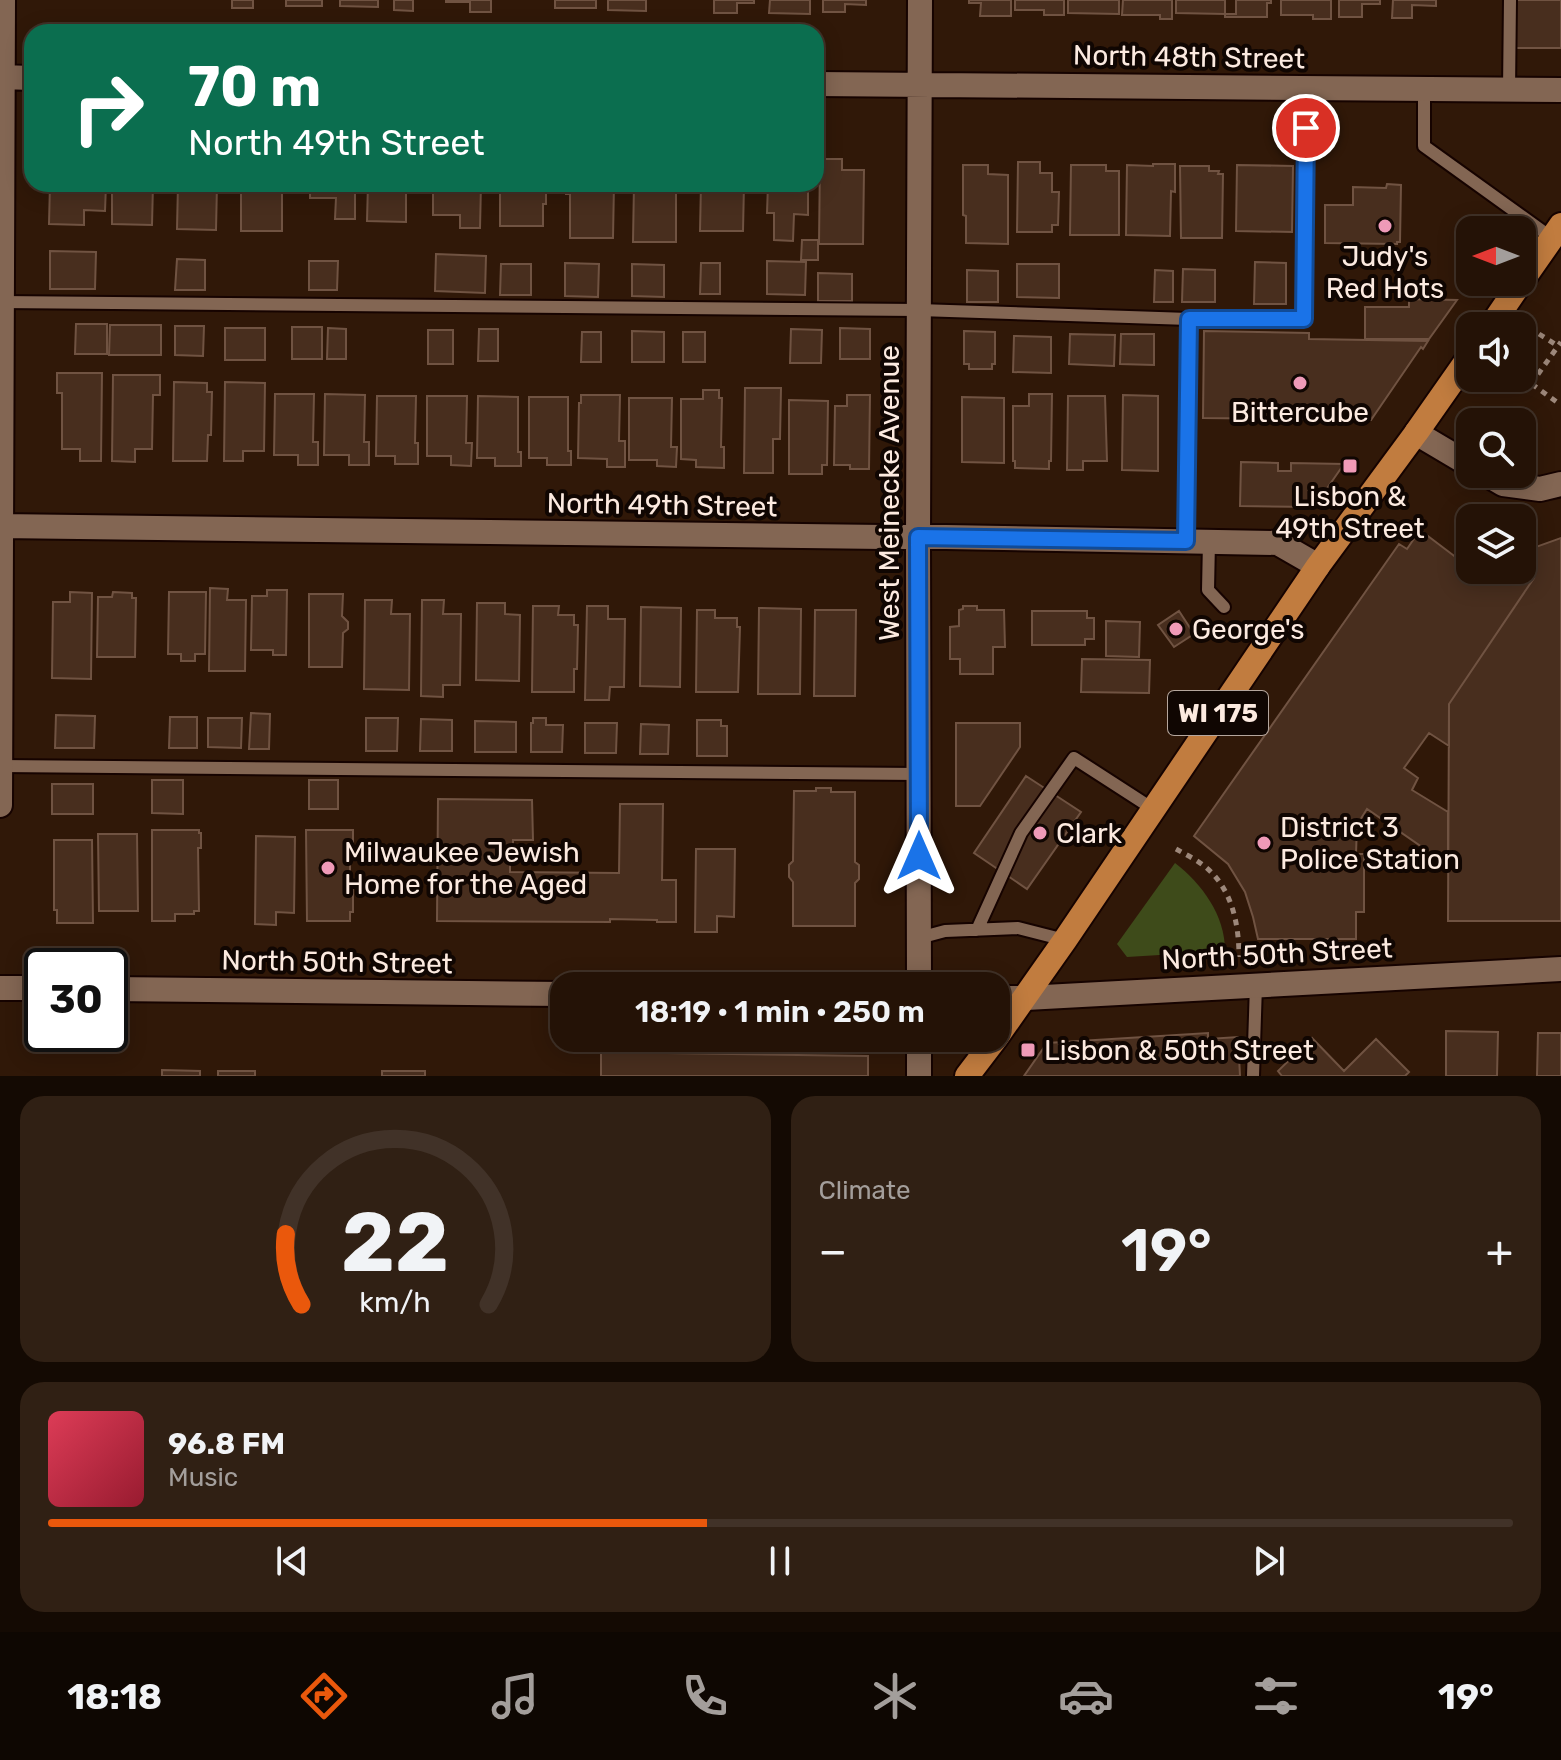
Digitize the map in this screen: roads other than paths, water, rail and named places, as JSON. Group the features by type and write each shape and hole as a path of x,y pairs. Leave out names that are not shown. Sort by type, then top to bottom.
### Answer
{"main road":[{"path":"1536,261 1556,231"},
{"name":"WI 175","path":"1010,1019 1318,566 1456,376"},
{"name":"WI 175","path":"967,1076 985,1052"}],"street":[{"path":"0,805 3,0"},
{"name":"West Meinecke Avenue","path":"919,972 920,0"},
{"path":"1,77 24,78"},
{"name":"North 48th Street","path":"824,84 1561,90"},
{"path":"1416,433 1456,457"},
{"path":"1533,488 1561,484"},
{"name":"North 49th Street","path":"1,526 1278,543 1318,566"},
{"name":"North 50th Street","path":"1010,998 1561,969"},
{"path":"0,988 24,988"},
{"name":"North 50th Street","path":"128,989 550,994"},
{"path":"919,1052 919,1076"}],"lane":[{"path":"1509,90 1510,0"},
{"path":"1,302 919,310 1189,319 1304,319 1306,88"},
{"path":"1424,89 1424,146 1556,231"},
{"path":"1189,319 1197,541 1208,590 1224,607"},
{"path":"977,930 1021,833 1074,758 1153,809"},
{"path":"0,766 919,774"},
{"path":"919,938 945,931 1018,928 1065,940"},
{"path":"1253,1076 1256,985"}],"place":[{"name":"Judy's Red Hots","path":"1385,226"},
{"name":"Bittercube","path":"1300,383"},
{"name":"Lisbon & 49th Street","path":"1350,466"},
{"name":"George's","path":"1176,629"},
{"name":"Clark","path":"1040,833"},
{"name":"District 3 Police Station","path":"1264,843"},
{"name":"Milwaukee Jewish Home for the Aged","path":"328,868"},
{"name":"Lisbon & 50th Street","path":"1028,1050"}]}
